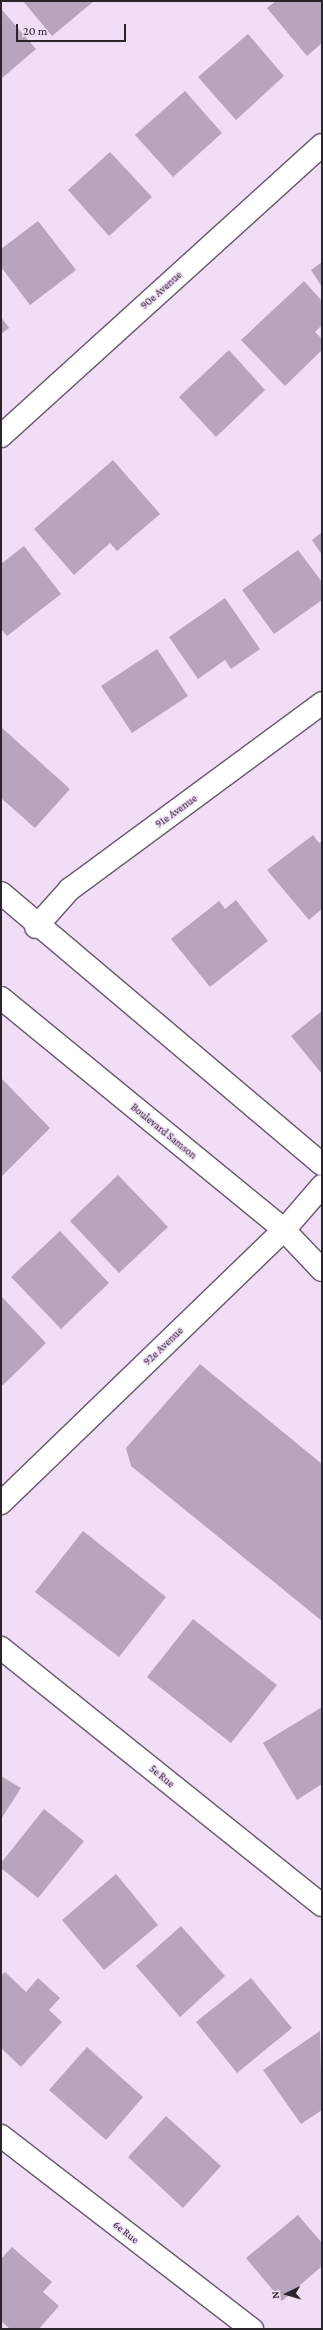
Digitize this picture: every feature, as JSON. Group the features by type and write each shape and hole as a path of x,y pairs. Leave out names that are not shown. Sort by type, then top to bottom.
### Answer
{"street":[{"name":"90e Avenue","path":"1,436 322,145"},
{"name":"91e Avenue","path":"36,927 70,889 322,703"},
{"path":"1,893 36,927 322,1164"},
{"name":"Boulevard Samson","path":"1,998 284,1230 322,1270"},
{"name":"92e Avenue","path":"1,1503 284,1230 322,1186"},
{"name":"5e Rue","path":"1,1648 322,1905"},
{"name":"6e Rue","path":"1,2136 252,2329"}],"building":[{"path":"23,1 94,1 52,36"},
{"path":"276,1 322,1 322,43 307,56 267,8"},
{"path":"2,10 36,49 1,79 1,11"},
{"path":"248,34 284,76 236,120 198,77"},
{"path":"185,91 222,133 173,177 135,135"},
{"path":"110,152 152,197 109,236 68,190"},
{"path":"38,221 76,270 30,305 1,267 1,249"},
{"path":"322,262 322,287 311,270"},
{"path":"304,281 322,301 322,325 315,332 322,339 322,350 285,386 241,340"},
{"path":"1,317 9,328 1,334"},
{"path":"229,350 265,390 216,437 179,397"},
{"path":"113,460 160,514 117,551 110,543 74,575 34,529"},
{"path":"322,532 322,555 312,540"},
{"path":"24,546 61,594 7,636 1,629 1,564"},
{"path":"298,550 322,582 322,600 274,634 242,590"},
{"path":"225,598 260,649 231,669 225,660 198,679 169,637"},
{"path":"157,649 188,696 132,733 101,686"},
{"path":"1,727 70,789 35,828 1,798"},
{"path":"313,835 319,843 322,841 322,909 309,920 267,870"},
{"path":"236,900 268,941 210,987 171,939 219,901 225,909"},
{"path":"322,1011 322,1074 291,1036"},
{"path":"1,1078 50,1128 2,1176 1,1174"},
{"path":"118,1175 168,1227 119,1273 70,1221"},
{"path":"60,1231 109,1283 61,1329 11,1277"},
{"path":"1,1296 46,1343 1,1387"},
{"path":"200,1364 322,1464 322,1621 131,1466 126,1448"},
{"path":"83,1531 166,1597 119,1657 35,1592"},
{"path":"193,1619 277,1685 231,1743 147,1677"},
{"path":"322,1707 322,1784 297,1800 263,1743"},
{"path":"1,1776 21,1788 1,1819"},
{"path":"44,1809 84,1841 38,1898 1,1868 1,1863"},
{"path":"116,1874 158,1925 104,1970 62,1920"},
{"path":"181,1926 225,1976 180,2017 136,1966"},
{"path":"5,1972 26,1992 38,1978 60,1998 49,2010 62,2022 21,2067 1,2048 1,1976"},
{"path":"251,1978 292,2028 237,2073 196,2022"},
{"path":"320,2031 322,2110 301,2124 263,2070"},
{"path":"87,2047 143,2097 106,2140 49,2090"},
{"path":"166,2116 221,2166 183,2208 128,2157"},
{"path":"298,2215 322,2243 322,2266 282,2301 246,2258"},
{"path":"12,2247 52,2282 43,2292 59,2306 39,2329 10,2329 1,2321 1,2259"}]}
